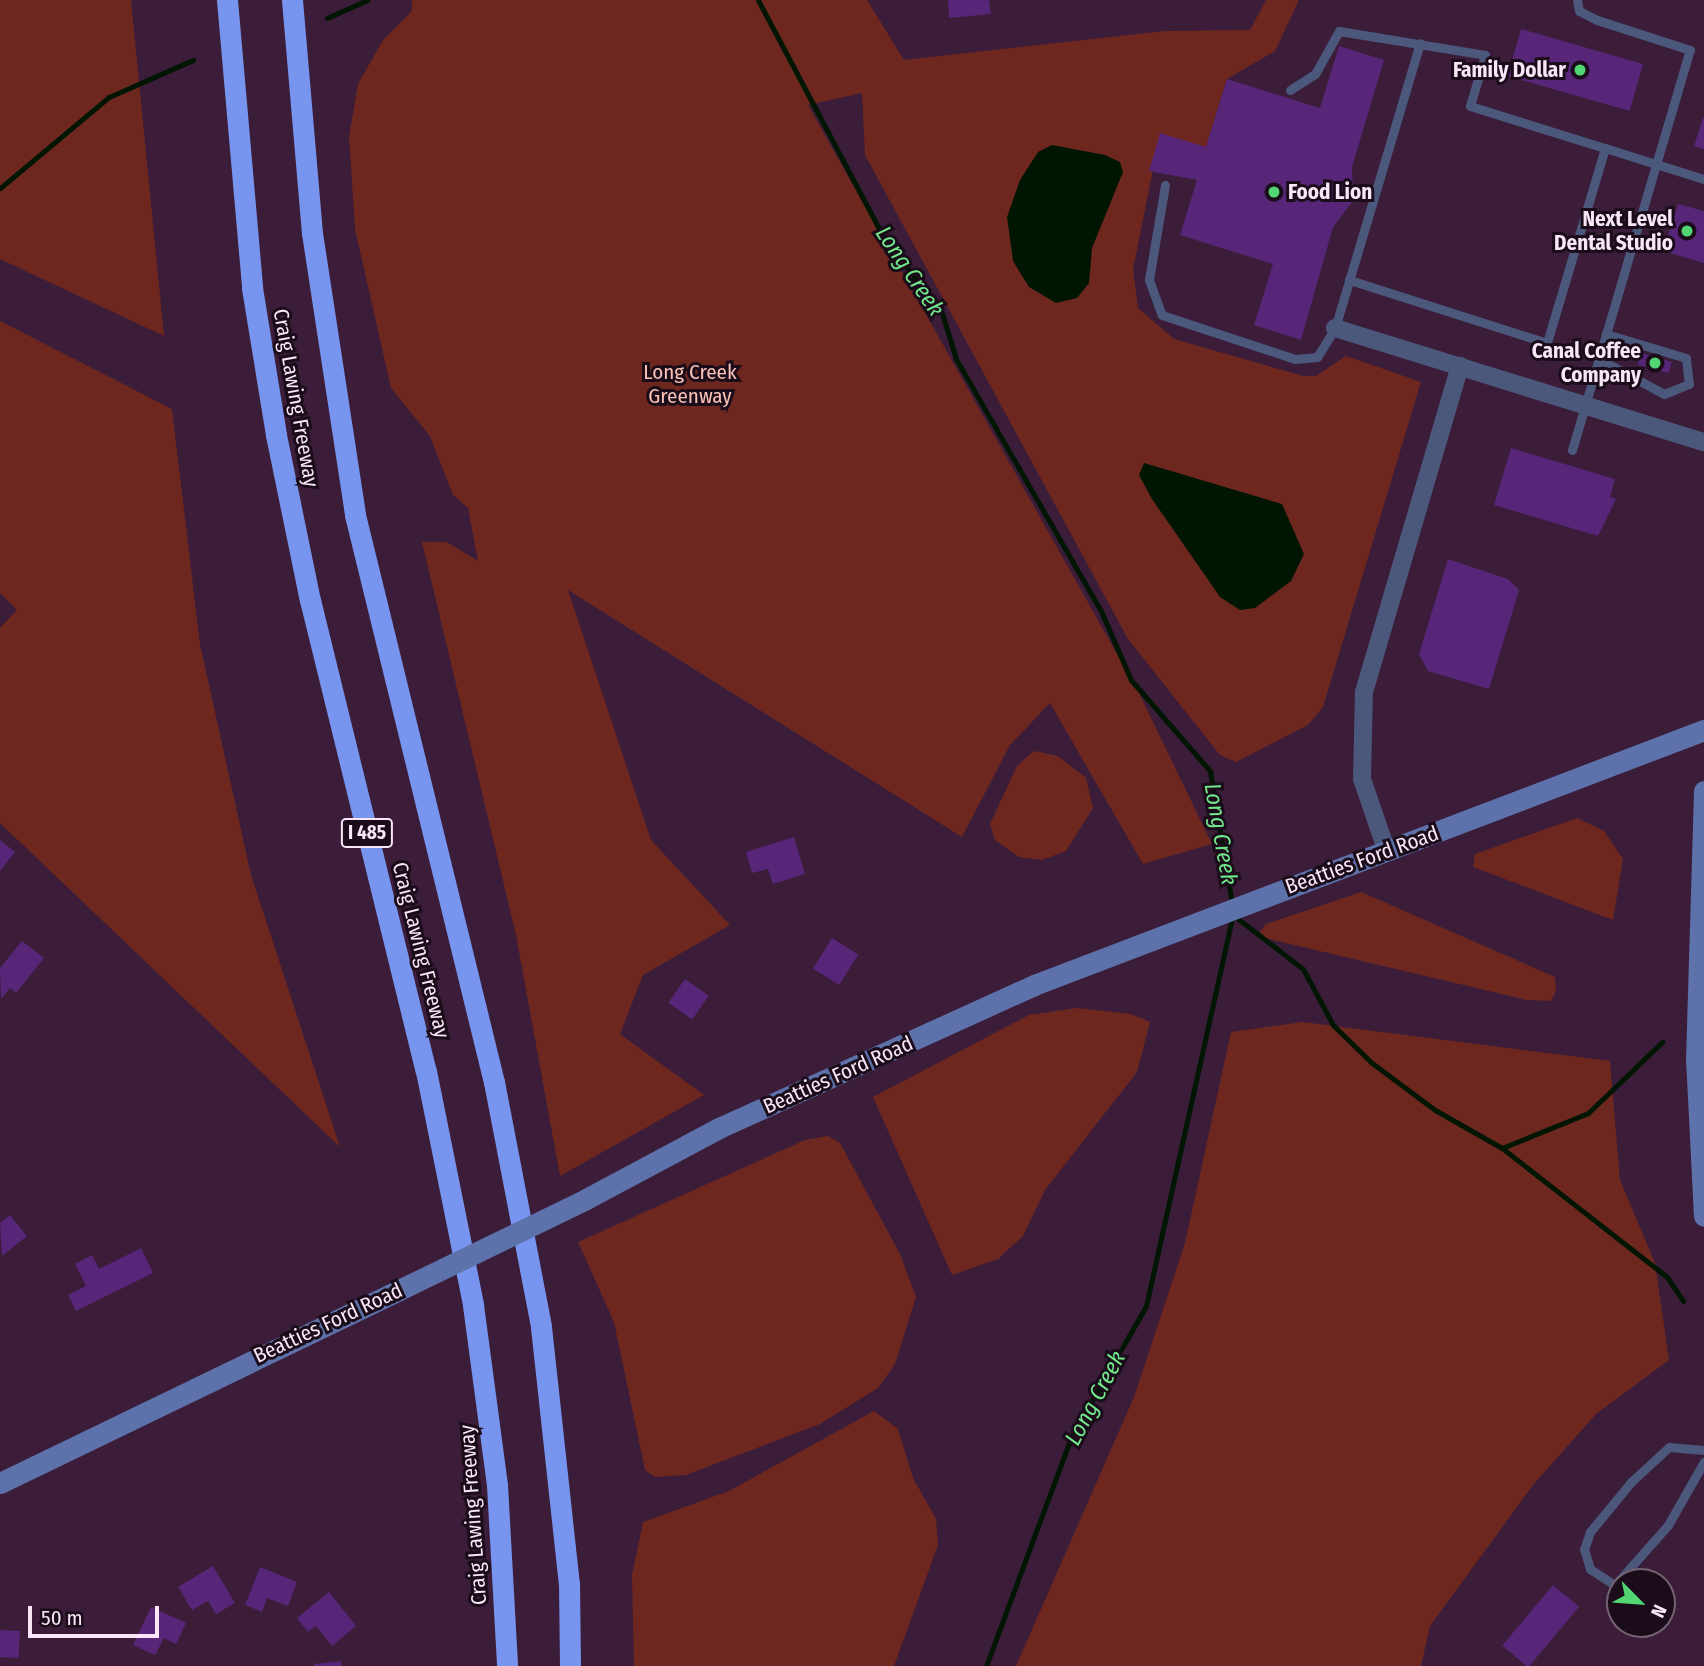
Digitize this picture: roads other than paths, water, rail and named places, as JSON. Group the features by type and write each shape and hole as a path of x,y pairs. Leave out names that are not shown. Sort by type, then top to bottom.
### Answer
{"highway":[{"name":"Craig Lawing Freeway","path":"227,0 250,274 276,435 429,1083 473,1305 497,1486 507,1666"},
{"name":"Craig Lawing Freeway","path":"292,0 315,259 355,515 494,1083 541,1327 569,1583 570,1666"}],"main road":[{"name":"Beatties Ford Road","path":"0,1483 586,1199 719,1128 1034,985 1174,929 1387,852 1704,730"},
{"path":"1704,791 1696,1045 1704,1216"}],"street":[{"path":"1335,327 1704,442"},
{"path":"1387,852 1362,779 1364,692 1460,366"}],"lane":[{"path":"1572,450 1690,50 1597,20 1579,11 1577,0"},
{"path":"1290,90 1315,74 1339,31 1485,55 1470,106 1704,179"},
{"path":"1165,185 1149,280 1163,314 1308,362 1326,348 1335,327 1420,43"},
{"path":"1349,280 1547,343 1605,148"},
{"path":"1599,359 1664,394 1689,384 1686,358 1606,334"},
{"path":"1704,1450 1669,1447 1631,1482 1590,1532 1584,1549 1590,1569 1615,1585 1668,1525 1704,1462"}],"waterway":[{"path":"327,18 367,0"},
{"name":"Long Creek","path":"758,0 883,236 942,313 956,359 1101,611 1131,680 1210,771 1232,904"},
{"path":"0,188 109,97 193,60"},
{"path":"1233,915 1303,969 1333,1025 1372,1063 1435,1110 1502,1148 1667,1277 1683,1301"},
{"name":"Long Creek","path":"986,1666 1071,1437 1146,1306 1232,917"},
{"path":"1502,1148 1588,1113 1662,1042"}],"place":[{"name":"Family Dollar","path":"1580,70"},
{"name":"Food Lion","path":"1274,192"},
{"name":"Next Level Dental Studio","path":"1687,231"},
{"name":"Canal Coffee Company","path":"1655,363"}],"park label":[{"name":"Long Creek Greenway","path":"690,384"}]}
